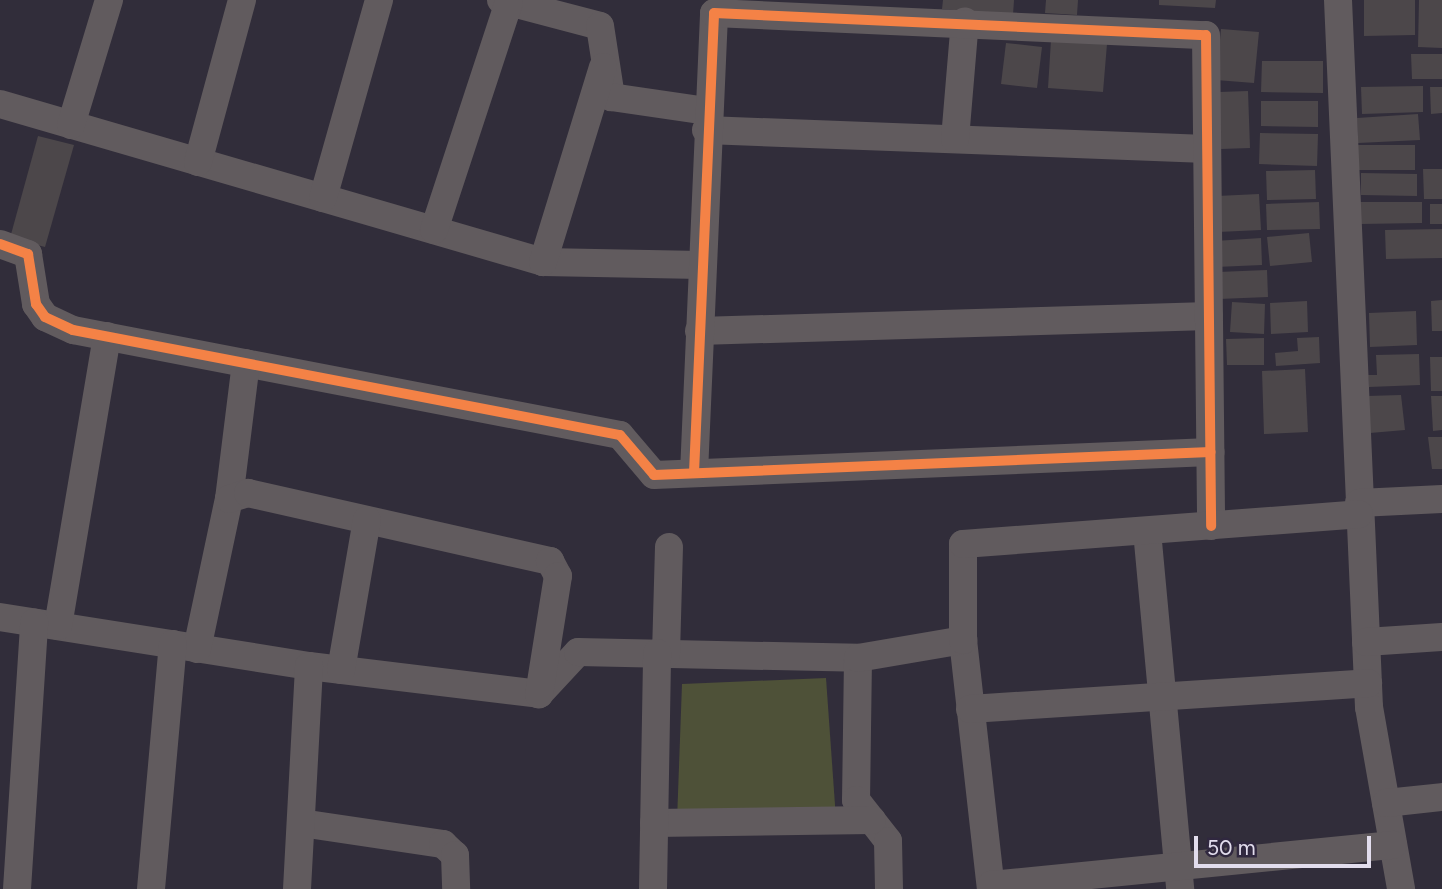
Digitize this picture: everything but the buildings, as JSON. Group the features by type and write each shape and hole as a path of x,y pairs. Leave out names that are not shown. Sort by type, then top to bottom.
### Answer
{"street":[{"path":"71,125 109,0"},
{"path":"198,162 242,0"},
{"path":"323,198 379,0"},
{"path":"1338,0 1368,683 1401,889"},
{"path":"434,230 505,1 600,26 611,97 706,121 955,139 1207,149"},
{"path":"695,473 706,121 714,13 965,21 1206,36 1211,526"},
{"path":"955,139 965,21"},
{"path":"543,262 605,61"},
{"path":"0,104 543,262 701,265"},
{"path":"0,244 28,254 36,304 45,317 107,336 620,435 654,475 1212,452"},
{"path":"699,331 1209,316"},
{"path":"17,889 46,624 107,336"},
{"path":"151,889 185,646 229,499 246,363"},
{"path":"229,499 248,493 555,565 539,694"},
{"path":"1393,845 1179,876 991,887 963,640 963,544 1211,526 1442,499"},
{"path":"341,670 367,520"},
{"path":"1147,531 1179,876"},
{"path":"653,889 669,547"},
{"path":"0,617 309,666 539,694"},
{"path":"1366,642 1442,637"},
{"path":"539,694 578,652 858,658 963,640"},
{"path":"858,658 856,800 888,841 889,889"},
{"path":"297,889 309,666"},
{"path":"970,709 1368,683"},
{"path":"1386,803 1442,797"},
{"path":"654,823 872,820"},
{"path":"301,823 443,844 455,855 456,889"}],"green space":[{"path":"826,678 836,819 677,821 682,684"}],"cycle path":[{"path":"694,473 714,13 1206,35 1211,526"},
{"path":"0,244 28,254 36,304 45,317 73,330 620,435 654,475 1211,452"}]}
